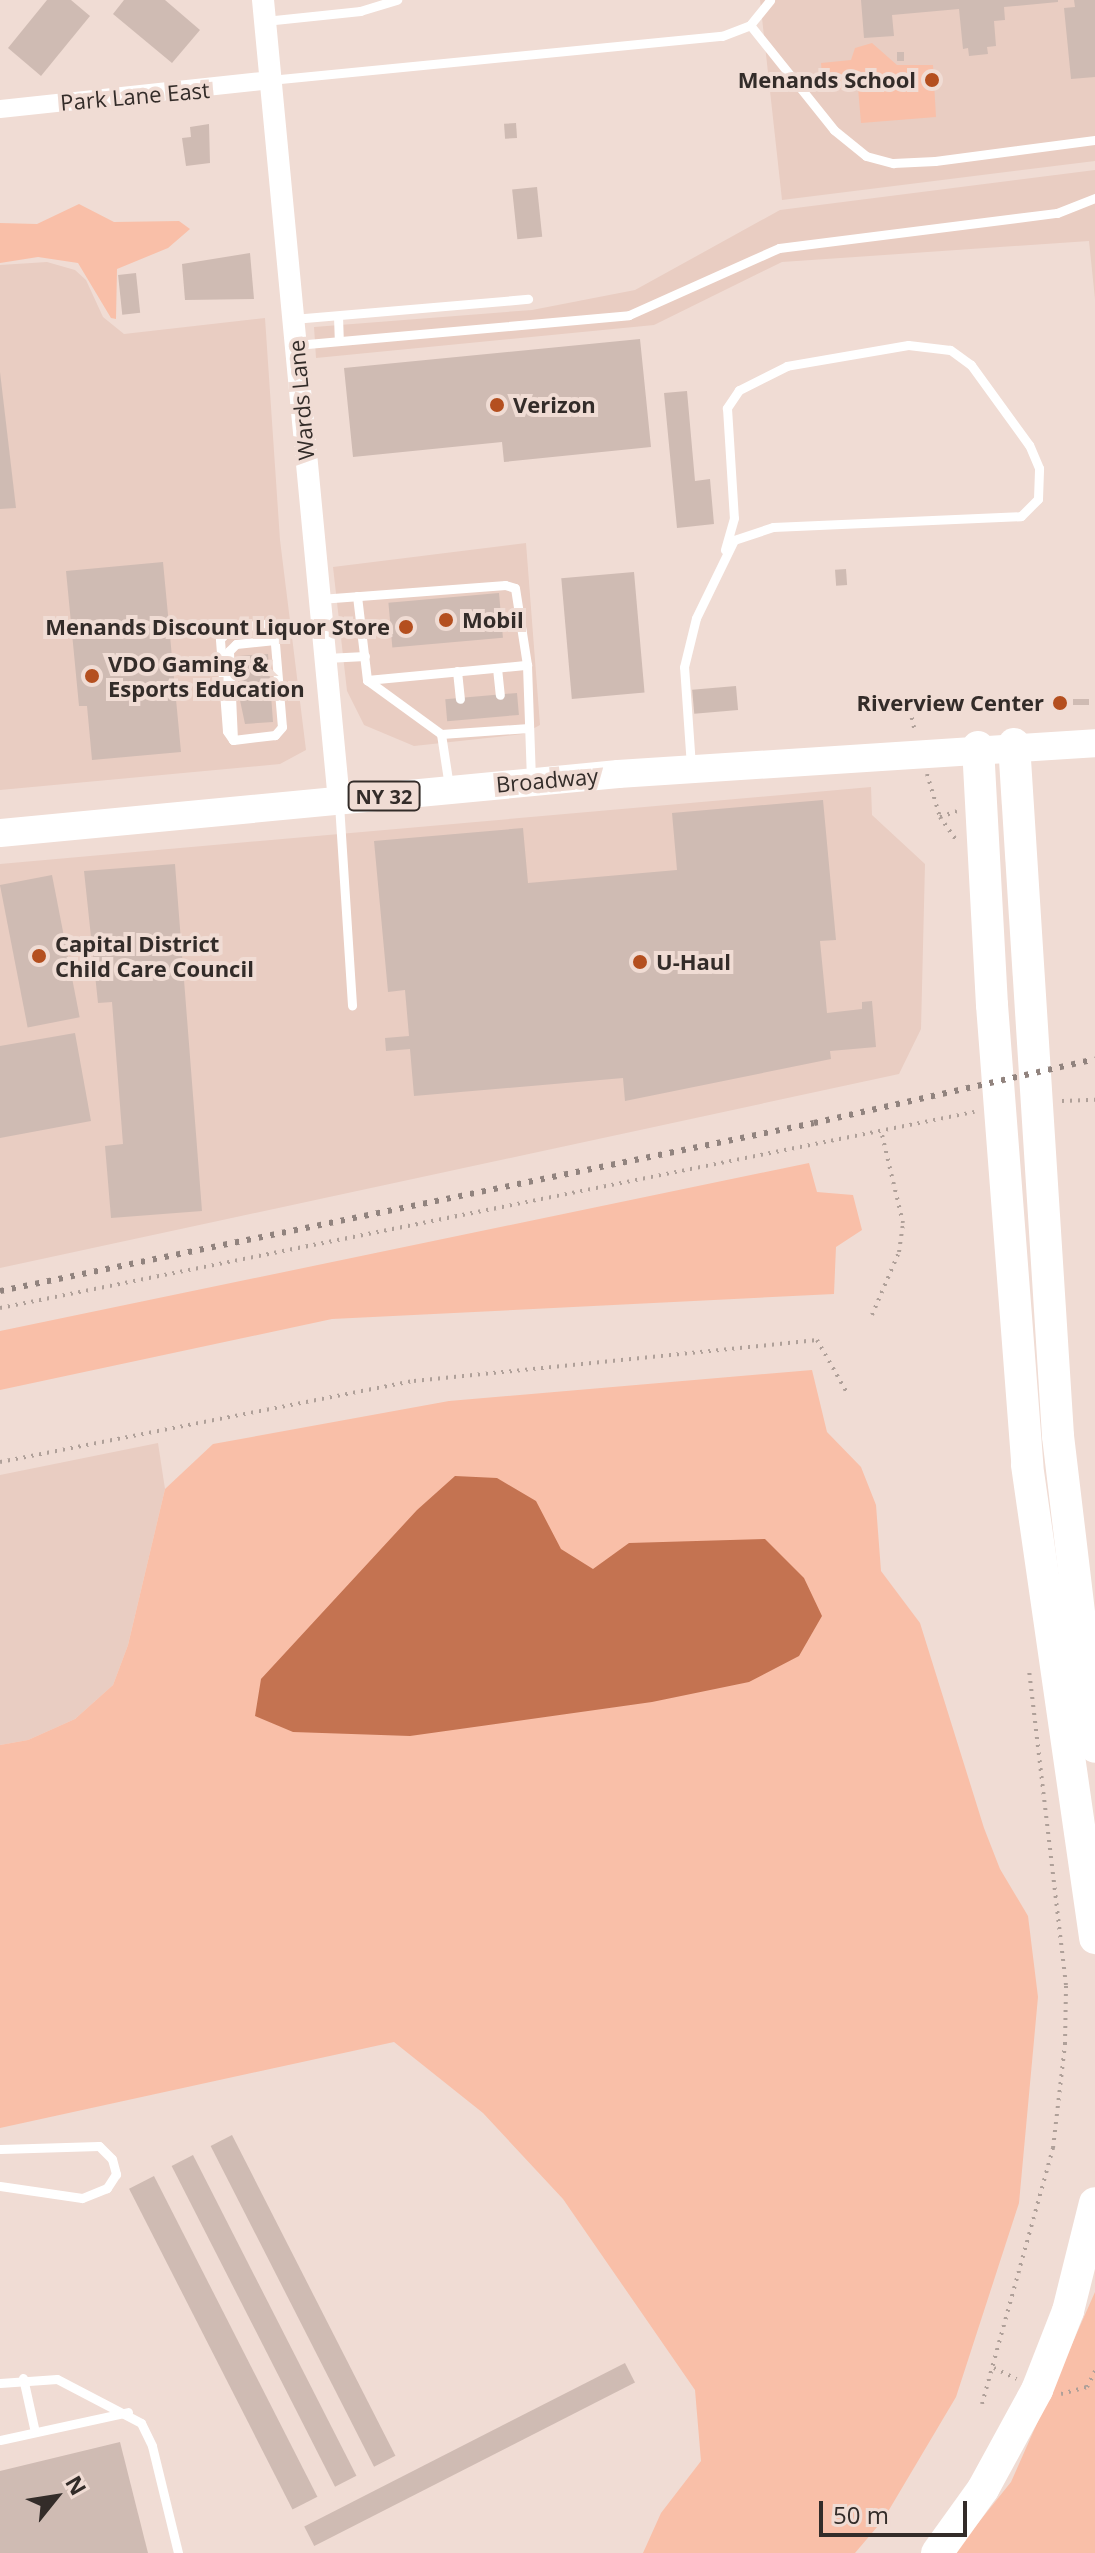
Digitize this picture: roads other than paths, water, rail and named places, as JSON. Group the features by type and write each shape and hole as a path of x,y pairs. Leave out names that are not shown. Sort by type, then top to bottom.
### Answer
{"highway":[{"path":"1014,744 1045,1184 1058,1436 1095,1747"},
{"path":"978,747 992,1005 1027,1465 1095,1938"},
{"path":"1085,1863 1095,1909"},
{"path":"937,2553 983,2489 1037,2390 1068,2311 1095,2203"}],"main road":[{"name":"Broadway","path":"0,833 531,782 1014,744 1095,743"}],"street":[{"name":"Wards Lane","path":"264,10 339,801"},
{"name":"Park Lane East","path":"0,109 270,80"}],"lane":[{"path":"264,10 360,11 397,0"},
{"path":"270,80 722,36 750,25 770,0"},
{"path":"750,25 834,130 866,156 893,163 935,161 1095,140"},
{"path":"296,345 629,315 779,248 1057,213 1095,198"},
{"path":"293,319 528,299"},
{"path":"338,316 339,341"},
{"path":"691,769 684,667 696,618 725,550 734,518 727,408 739,390 787,366 908,345 950,350 971,365 1029,445 1039,468 1038,499 1021,516 773,527 741,535 725,550"},
{"path":"320,599 505,585 515,588 527,665 531,782"},
{"path":"357,596 367,680 441,734 529,728"},
{"path":"263,624 273,630 275,640 282,727 275,735 233,740 227,731 221,636 231,628 263,624"},
{"path":"233,740 229,651 236,644 275,640"},
{"path":"326,658 365,656"},
{"path":"367,680 527,665"},
{"path":"497,668 500,695"},
{"path":"457,671 460,699"},
{"path":"502,717 503,730"},
{"path":"462,721 463,732"},
{"path":"441,734 449,789"},
{"path":"339,801 352,1006"},
{"path":"0,2149 99,2146 112,2159 116,2174 107,2188 82,2198 0,2186"},
{"path":"0,2383 23,2378 57,2379 128,2412 141,2423 152,2446 178,2553"},
{"path":"23,2378 35,2432"},
{"path":"0,2440 128,2412"}],"railway":[{"path":"0,1291 814,1123 1095,1059"}],"place":[{"name":"Menands School","path":"932,80"},
{"name":"Verizon","path":"497,405"},
{"name":"Mobil","path":"446,620"},
{"name":"Menands Discount Liquor Store","path":"406,627"},
{"name":"VDO Gaming & Esports Education","path":"92,676"},
{"name":"Riverview Center","path":"1060,703"},
{"name":"Capital District Child Care Council","path":"39,956"},
{"name":"U-Haul","path":"640,962"}]}
